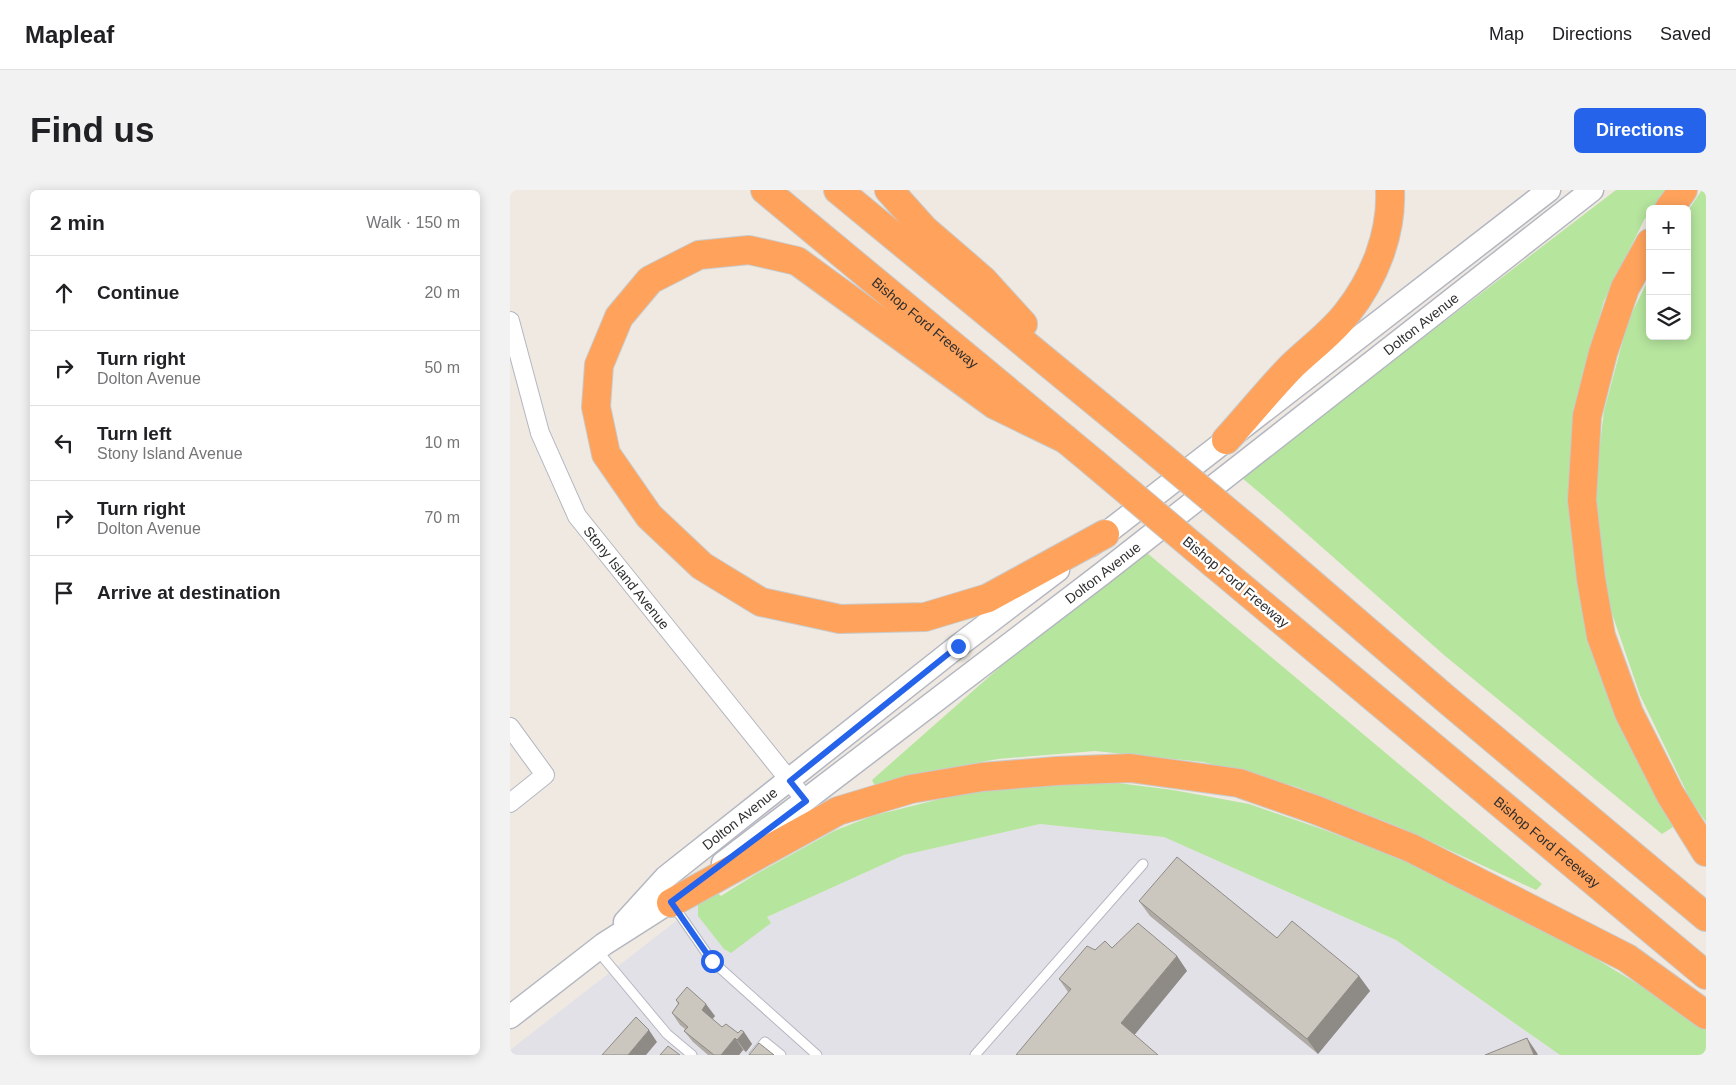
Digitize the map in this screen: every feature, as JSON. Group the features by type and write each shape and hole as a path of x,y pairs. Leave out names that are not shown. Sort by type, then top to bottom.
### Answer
{"highway":[{"name":"Bishop Ford Freeway","path":"765,190 1706,975"},
{"path":"838,190 1253,533 1446,700 1706,917"},
{"path":"889,190 924,229 983,280 1096,402"},
{"path":"1226,440 1289,369 1346,314 1368,283 1383,244 1391,211 1390,190"},
{"path":"1672,205 1683,190"},
{"path":"1065,439 995,405 797,262 749,250 699,255 650,280 619,317 600,365 596,407 606,454 649,516 702,566 761,602 840,619 925,616 988,598 1105,534"},
{"path":"1646,250 1625,288 1603,354 1587,416 1582,500 1591,580 1601,636 1628,713 1670,794 1706,852"},
{"path":"671,902 838,811 911,789 982,777 1130,768 1239,783 1316,810 1411,848 1627,958 1706,1015"}],"street":[{"name":"Dolton Avenue","path":"600,947 666,878 958,646 1549,190"},
{"name":"Dolton Avenue","path":"510,1017 600,947 671,902 806,801 1103,573 1592,190"},
{"name":"Stony Island Avenue","path":"510,321 540,433 578,516 806,801"},
{"path":"510,727 545,775 510,802"}],"lane":[{"path":"975,1055 1142,864"},
{"path":"671,902 712,961 817,1055"},
{"path":"600,947 676,1047 692,1055"},
{"path":"754,1055 765,1042 781,1055"}],"shaded area":[{"path":"1040,824 1164,837 1396,940 1560,1055 510,1055 510,1050 698,904 770,923 767,917 904,855"}],"green space":[{"path":"1616,190 1667,190 1656,205 1646,205 1646,218 1604,301 1575,406 1569,517 1584,616 1612,707 1648,782 1673,827 1662,834 1444,655 1241,477"},
{"path":"1702,190 1706,190 1706,822 1690,799 1640,695 1606,596 1593,503 1604,411 1628,321 1646,284 1646,340 1691,340 1691,206"},
{"path":"1147,553 1542,884 1536,890 1399,827 1297,787 1203,762 1095,751 998,759 926,772 875,786 872,780 1008,660"},
{"path":"1118,783 1173,790 1249,804 1410,862 1563,939 1666,1001 1706,1029 1706,1055 1560,1055 1396,940 1164,837 1040,824 904,855 767,917 771,923 731,953 724,949 698,916 698,904 715,891 721,896 756,874 834,831 872,816 960,794 1043,784"}],"building":[{"path":"1177,857 1277,938 1292,921 1359,976 1307,1039 1139,901"},
{"path":"1138,923 1177,956 1121,1023 1158,1055 1016,1055 1071,989 1059,979 1087,946 1095,950 1105,941 1112,948"},
{"path":"687,987 706,1004 702,1010 722,1027 726,1024 738,1033 741,1030 744,1032 737,1040 735,1038 721,1055 714,1055 684,1031 688,1027 672,1013 679,1003 676,1000"},
{"path":"636,1017 649,1030 628,1055 602,1055"},
{"path":"1527,1038 1534,1055 1485,1055"},
{"path":"759,1043 774,1055 749,1055"},
{"path":"668,1046 680,1055 660,1055"}],"route":[{"path":"712,961 671,902 806,801 790,781 958,646"}]}
